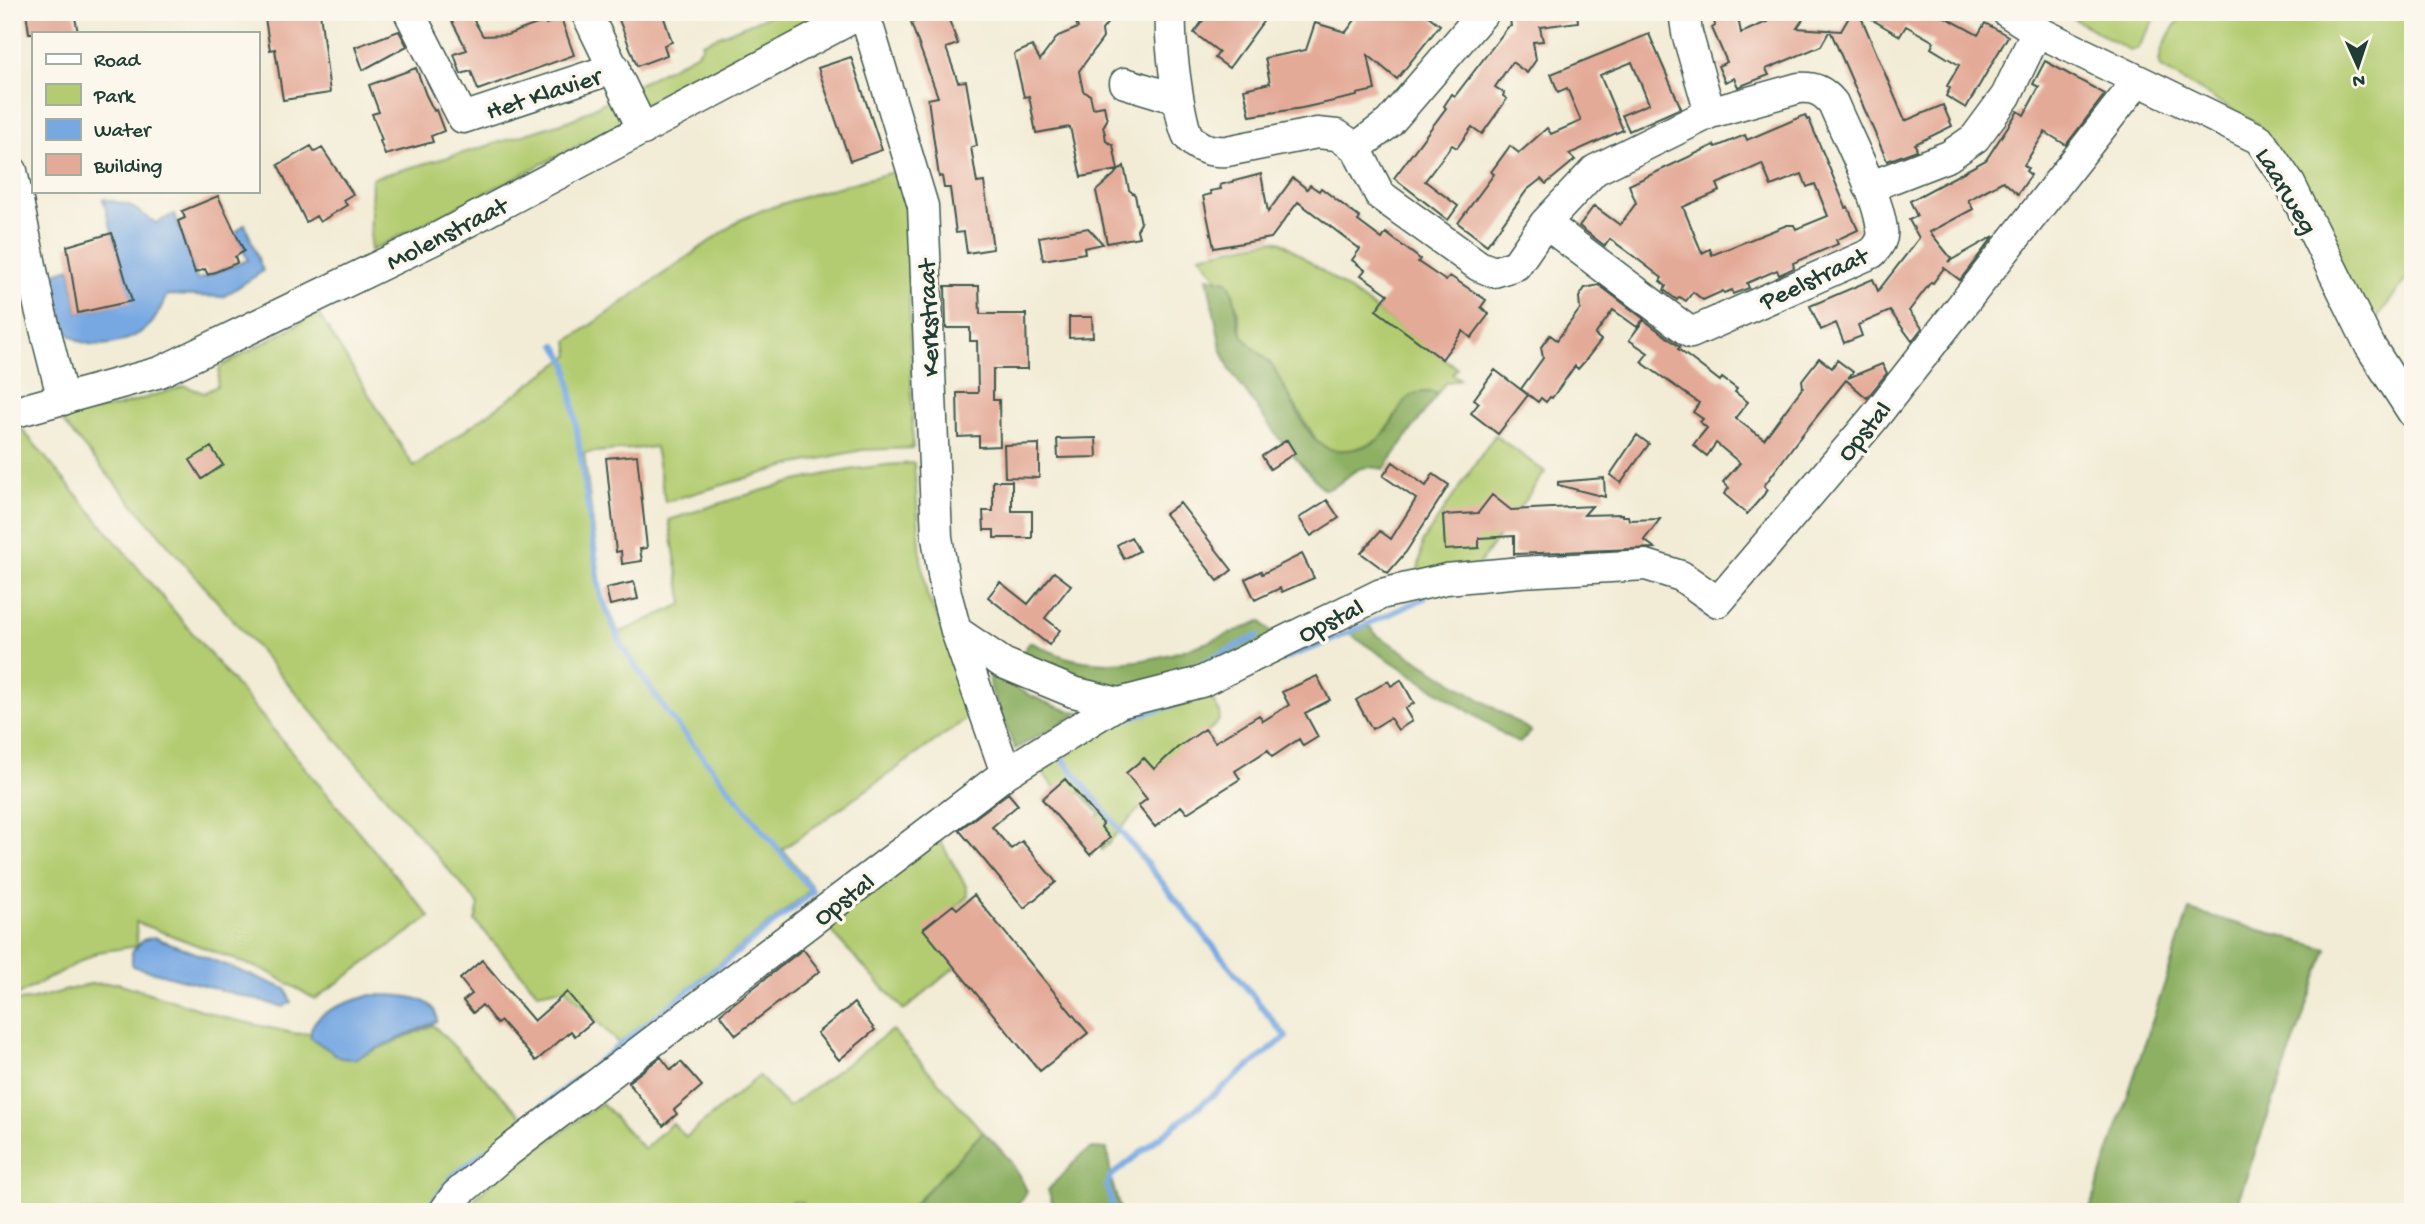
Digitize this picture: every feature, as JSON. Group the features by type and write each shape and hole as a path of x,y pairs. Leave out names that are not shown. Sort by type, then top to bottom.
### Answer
{"street":[{"name":"Het Klavier","path":"409,12 463,118 615,68"},
{"name":"Het Klavier","path":"586,12 643,130"},
{"name":"Molenstraat","path":"12,413 160,372 437,238 864,12"},
{"name":"Kerkstraat","path":"864,12 923,206 937,537 946,593 1006,773"},
{"path":"1172,12 1171,34 1178,99 1188,135 1199,145 1213,152 1274,143 1317,133 1338,135 1356,148 1380,195 1479,267 1494,272 1516,264 1545,223 1595,170 1710,113 1687,33 1684,12"},
{"path":"1356,148 1389,123 1484,12"},
{"name":"Laarweg","path":"2007,12 2038,31 2259,139 2290,184 2370,346 2413,413"},
{"path":"1869,187 1949,156 1975,138 2006,96 2038,31"},
{"name":"Opstal","path":"444,1212 456,1195 502,1156 1006,773 1119,703 1201,682 1381,594 1446,579 1646,565 1681,576 1718,602 1873,419 2129,92 2132,78"},
{"path":"1125,83 1178,99"},
{"name":"Peelstraat","path":"1545,223 1690,333 1872,253 1880,244 1883,230 1869,187 1833,103 1826,94 1813,88 1799,88 1710,113"},
{"path":"12,171 39,305 63,400"},
{"path":"957,631 1003,663 1073,692 1119,703"}],"green space":[{"path":"778,12 827,12 690,89 370,251 372,178 571,120 696,54 703,46 702,43"},
{"path":"2062,12 2159,12 2137,49 2129,50"},
{"path":"2183,12 2413,12 2413,270 2372,325 2257,124 2160,67 2163,46"},
{"path":"901,170 907,208 913,448 862,450 791,465 665,502 655,447 584,453 602,594 619,633 683,604 669,520 760,491 819,476 881,465 914,463 921,559 927,595 979,710 783,849 813,888 619,1044 565,988 538,993 475,921 479,905 64,424 62,416 116,407 185,386 204,393 217,386 220,367 318,313 414,467 570,355 568,341 740,220 819,192"},
{"path":"1274,240 1282,242 1457,368 1452,374 1460,379 1445,383 1438,393 1430,392 1404,402 1381,438 1370,444 1351,450 1334,451 1319,444 1279,379 1242,335 1236,304 1200,255"},
{"path":"1207,277 1227,281 1234,295 1243,336 1273,367 1301,419 1314,438 1326,448 1349,450 1373,443 1387,430 1407,399 1424,392 1438,393 1384,469 1362,468 1334,487 1323,489 1279,439 1230,370 1221,348"},
{"path":"20,427 430,917 315,999 268,972 136,922 137,946 98,952 12,998 12,429"},
{"path":"1495,435 1545,472 1469,578 1415,590 1423,541"},
{"path":"1261,621 1279,642 1168,684 1096,693 1017,660 1030,642 1065,657 1090,662 1140,661 1165,656"},
{"path":"1369,626 1377,635 1531,731 1520,743 1516,742 1349,634"},
{"path":"989,672 1032,696 1079,713 1015,749 991,689"},
{"path":"1206,688 1220,713 1219,720 1102,850 1084,827 1100,814 1080,792 1066,803 1037,765 1087,727"},
{"path":"939,839 966,886 968,896 942,920 968,956 904,1010 838,939 830,924"},
{"path":"2189,910 2327,949 2234,1212 2089,1212"},
{"path":"118,983 226,1018 297,1034 310,1033 311,1038 354,1059 433,1025 525,1119 462,1171 431,1212 12,1212 12,1001 30,1000 90,984"},
{"path":"892,1030 983,1132 907,1212 811,1212 801,1202 791,1202 781,1212 462,1212 487,1186 602,1103 644,1149 672,1123 686,1137 759,1076 788,1107"},
{"path":"983,1132 1008,1159 1027,1191 1013,1212 907,1212"},
{"path":"1092,1148 1107,1149 1112,1183 1121,1212 1064,1212 1053,1204 1048,1190 1080,1156"}],"water":[{"path":"103,199 129,205 156,223 175,214 197,280 248,260 235,233 245,224 263,271 223,297 167,295 151,324 141,332 117,343 90,344 78,340 68,333 60,322 54,298 55,273 70,268 78,313 131,300"},
{"path":"154,937 286,989 291,1002 283,1007 132,966 132,952 143,940"},
{"path":"371,995 422,1000 435,1012 437,1021 354,1059 341,1058 311,1038 311,1029 323,1014"}],"building":[{"path":"26,12 74,12 78,32 29,33"},
{"path":"264,12 320,12 330,93 283,100 275,49 270,50"},
{"path":"447,12 469,12 483,36 507,35 561,18 574,55 478,90 471,71 461,74 454,54 467,50"},
{"path":"616,12 662,12 672,42 664,45 667,55 637,66"},
{"path":"937,12 946,12 958,44 946,48 958,82 966,81 977,146 971,147 977,183 984,182 993,249 967,253 964,232 956,233 950,188 944,188 942,176 939,177 928,99 938,97 911,23"},
{"path":"1072,12 1116,12 1102,30 1103,38 1079,71 1083,91 1090,95 1093,108 1104,106 1107,120 1103,127 1106,141 1113,145 1118,170 1081,177 1070,127 1036,133 1029,96 1024,97 1014,54 1032,46 1040,60 1058,36 1078,28"},
{"path":"1209,12 1270,12 1229,68 1215,58 1219,52 1194,33"},
{"path":"1361,12 1423,12 1440,25 1397,79 1368,55 1375,90 1302,108 1250,116 1244,89 1270,83 1265,58 1306,50 1315,23 1346,32"},
{"path":"1509,12 1577,12 1578,22 1540,27 1543,41 1533,42 1536,60 1527,73 1512,62 1495,87 1504,93 1503,96 1507,99 1482,134 1472,127 1457,148 1452,145 1425,181 1458,206 1448,220 1394,178 1446,108 1444,106 1452,94 1455,96 1511,26"},
{"path":"1713,12 1737,12 1741,33 1790,12 1808,12 1797,28 1830,30 1821,46 1766,69 1769,75 1738,87 1734,78 1725,82 1718,66 1727,62 1712,28 1715,26"},
{"path":"1852,12 1859,12 1905,121 1943,105 1952,126 1915,144 1917,150 1887,161 1830,30 1841,31"},
{"path":"1859,12 1936,12 1978,35 1985,23 2008,36 1966,108 1946,96 1950,88 1947,86 1959,65 1931,48 1934,42 1906,26 1900,36"},
{"path":"399,31 407,46 363,70 355,47"},
{"path":"1649,34 1681,108 1629,131 1622,115 1649,104 1632,62 1600,75 1623,130 1569,154 1575,160 1546,184 1541,179 1527,190 1487,245 1458,223 1494,174 1491,172 1510,146 1519,153 1547,128 1551,134 1581,121 1567,88 1558,92 1551,74"},
{"path":"851,57 882,150 850,161 818,68"},
{"path":"2045,61 2105,94 2066,145 2045,132 2024,165 2031,175 2018,194 2003,181 1968,200 1973,209 1930,232 1951,258 1948,262 1994,236 1960,280 1944,268 1933,283 1931,282 1909,311 1922,328 1912,341 1890,311 1858,325 1862,336 1844,343 1836,323 1821,330 1810,306 1873,279 1878,291 1919,238 1909,220 1917,216 1910,201 1986,160 2018,111 2024,115 2039,87 2033,84"},
{"path":"416,68 444,131 431,136 433,142 385,155 372,114 379,112 369,85"},
{"path":"1805,115 1858,230 1836,240 1838,244 1793,263 1794,268 1779,275 1777,270 1747,283 1749,288 1733,294 1732,290 1723,291 1703,300 1693,292 1686,301 1680,297 1677,300 1664,290 1666,286 1660,281 1662,278 1610,239 1605,246 1579,226 1594,206 1620,225 1636,203 1629,185 1714,145 1716,147 1745,135 1747,140","holes":["1762,164 1771,186 1802,174 1807,187 1815,184 1828,216 1796,229 1794,225 1787,225 1712,255 1710,249 1702,253 1683,207 1720,191 1717,184"]},
{"path":"311,146 315,152 322,148 353,194 343,200 347,205 320,222 316,216 306,222 278,165"},
{"path":"1124,166 1129,190 1135,195 1141,223 1137,230 1139,237 1107,243 1096,191"},
{"path":"1261,174 1268,212 1293,178 1307,189 1310,185 1319,191 1321,188 1382,239 1386,233 1420,259 1418,262 1446,281 1450,276 1486,300 1481,307 1489,314 1471,338 1463,331 1442,359 1376,310 1388,294 1361,275 1365,270 1352,260 1360,249 1298,202 1271,238 1214,248 1203,196 1211,194 1210,191 1221,189 1220,185"},
{"path":"218,196 244,251 235,257 237,263 208,275 205,269 195,273 178,221 185,218 182,211"},
{"path":"1088,228 1103,244 1084,248 1085,253 1043,260 1039,237"},
{"path":"112,233 132,301 78,313 67,246"},
{"path":"1599,285 1644,319 1637,327 1613,310 1595,335 1601,340 1585,361 1578,369 1575,366 1552,398 1546,402 1541,398 1538,402 1521,389 1543,358 1541,347 1550,335 1557,340 1580,309 1579,297 1585,288"},
{"path":"945,286 979,286 980,314 1026,314 1027,369 993,369 993,400 999,400 1000,446 979,447 979,436 958,437 957,393 978,393 977,341 970,341 970,328 946,328"},
{"path":"1069,317 1092,317 1093,337 1069,338"},
{"path":"1644,320 1720,381 1722,378 1737,389 1735,392 1748,402 1735,418 1764,439 1803,387 1802,380 1819,358 1832,368 1837,360 1853,372 1848,378 1882,364 1887,373 1867,398 1846,380 1797,441 1764,486 1768,490 1747,514 1724,494 1729,488 1723,482 1740,463 1716,443 1707,456 1693,445 1707,428 1700,422 1703,419 1693,412 1699,403 1641,362 1648,353 1629,340"},
{"path":"1495,370 1528,395 1498,434 1471,413 1479,403 1474,399"},
{"path":"1637,435 1649,444 1621,483 1610,475"},
{"path":"1096,438 1097,457 1058,458 1057,439"},
{"path":"1287,440 1295,453 1270,469 1262,456"},
{"path":"1039,444 1039,478 1005,477 1004,445"},
{"path":"211,447 223,465 202,479 190,460"},
{"path":"637,455 647,548 640,549 642,561 622,564 621,551 616,552 606,458"},
{"path":"1393,462 1426,486 1433,474 1449,485 1406,552 1388,573 1361,553 1380,531 1391,539 1416,499 1383,476"},
{"path":"1604,478 1605,497 1558,485 1558,482"},
{"path":"993,481 1012,481 1012,511 1032,511 1032,538 994,538 994,530 984,530 983,511 993,511"},
{"path":"1492,495 1511,510 1592,506 1584,515 1622,514 1628,516 1629,520 1660,519 1644,540 1655,548 1514,554 1514,536 1479,538 1479,548 1445,550 1443,515 1478,513"},
{"path":"1327,500 1339,518 1311,536 1299,518"},
{"path":"1180,503 1232,570 1218,581 1165,514"},
{"path":"1131,537 1139,551 1124,559 1117,545"},
{"path":"1302,554 1314,578 1282,592 1280,588 1255,600 1245,579 1261,571 1262,574"},
{"path":"1054,572 1071,585 1045,618 1060,630 1049,645 988,597 1000,582 1028,604"},
{"path":"634,582 638,599 610,605 606,588"},
{"path":"1317,676 1330,700 1305,713 1318,737 1303,746 1299,739 1272,757 1268,750 1235,771 1240,779 1187,813 1181,806 1155,827 1138,806 1147,799 1126,773 1144,758 1154,769 1177,748 1205,729 1215,742 1259,715 1263,721 1289,705 1282,692"},
{"path":"1401,680 1414,703 1405,709 1412,721 1398,730 1390,718 1372,729 1356,700 1388,681 1391,686"},
{"path":"1065,779 1103,824 1101,827 1110,838 1090,855 1042,799"},
{"path":"1008,793 1018,805 992,827 1011,849 1022,841 1056,882 1024,908 959,830"},
{"path":"974,895 1088,1033 1040,1071 923,929 953,905 957,909"},
{"path":"803,949 820,971 736,1035 720,1014"},
{"path":"482,960 534,1021 567,992 592,1022 575,1036 571,1031 536,1061 501,1021 497,1024 482,1005 473,1013 463,1001 472,994 460,979"},
{"path":"854,1003 875,1030 839,1060 817,1033"},
{"path":"661,1057 671,1070 681,1062 702,1086 674,1110 677,1114 663,1126 628,1082"}],"waterway":[{"path":"556,345 567,363 601,597 622,646 669,715 813,892 593,1066"},
{"path":"1274,662 1323,644 1425,598"},
{"path":"1697,604 1711,618"},
{"path":"1187,671 1257,636"},
{"path":"1110,723 1190,698"},
{"path":"1061,751 1058,753 1286,1037 1111,1176 1107,1186 1114,1212"},
{"path":"519,1124 578,1078"},
{"path":"425,1212 452,1177 486,1150"}]}
